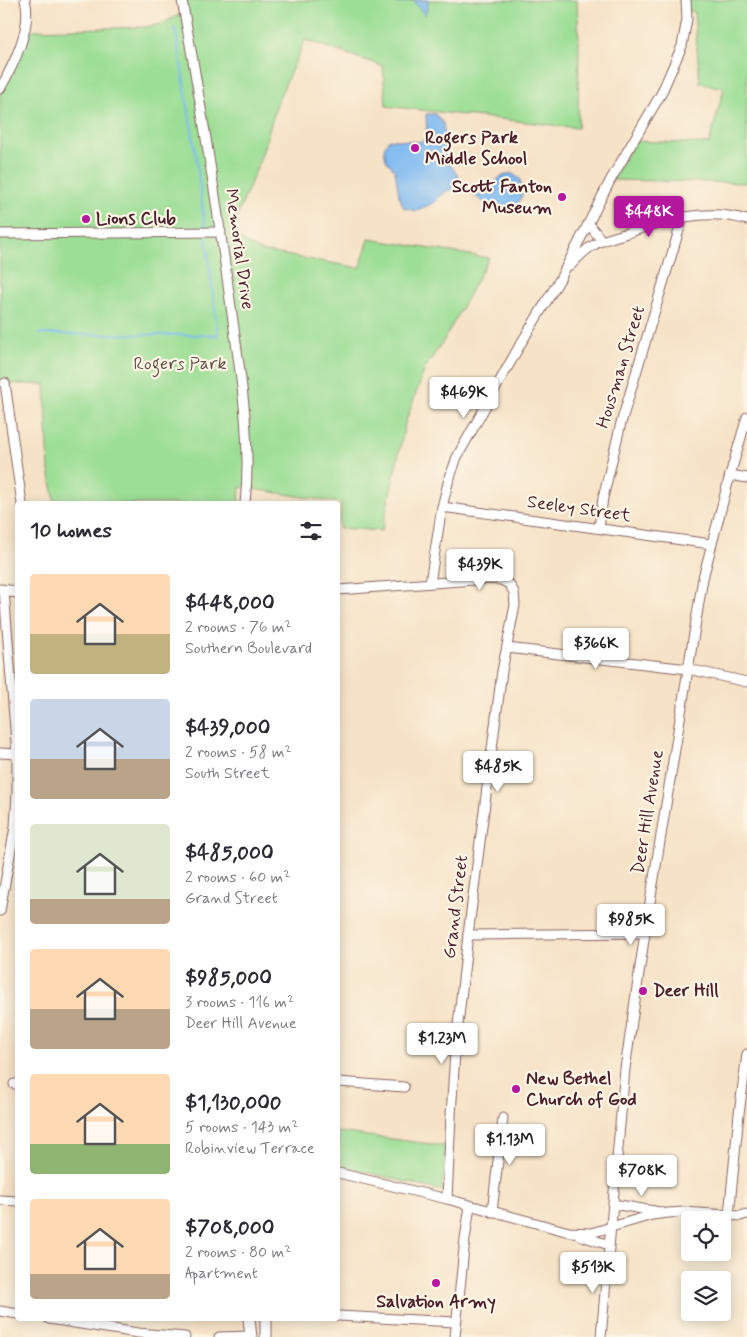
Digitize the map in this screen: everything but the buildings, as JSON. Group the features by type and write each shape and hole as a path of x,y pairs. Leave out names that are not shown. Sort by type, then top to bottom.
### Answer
{"main road":[{"path":"2,590 15,592"},
{"path":"249,1321 251,1336"},
{"path":"266,1321 266,1337"}],"street":[{"path":"0,90 15,59 24,34 27,19 25,0"},
{"name":"Memorial Drive","path":"182,0 207,137 245,414 245,501"},
{"path":"340,590 430,583 442,506 453,467 466,440 520,345 560,279 611,179 661,94 682,46 687,19 686,0"},
{"path":"560,279 583,252 602,241 654,224 683,217 721,215 747,220"},
{"name":"Housman Street","path":"599,528 603,498 621,423 683,217"},
{"path":"588,224 602,241"},
{"path":"0,234 221,232"},
{"path":"5,383 22,501"},
{"name":"Deer Hill Avenue","path":"601,1337 626,1060 645,933 703,577 747,417"},
{"path":"730,475 747,478"},
{"name":"Seeley Street","path":"442,506 711,544"},
{"name":"Grand Street","path":"430,583 488,579 501,580 509,584 514,592 515,605 502,671 468,935 455,1052 447,1198"},
{"path":"2,590 15,732"},
{"path":"507,648 688,669 747,682"},
{"path":"0,753 15,754"},
{"path":"0,911 15,827"},
{"path":"468,935 645,933"},
{"path":"729,1211 747,1054"},
{"path":"340,1082 404,1087"},
{"path":"492,1212 503,1118"},
{"path":"340,1173 447,1198 609,1245"},
{"path":"0,1200 15,1200"},
{"path":"613,1204 668,1213"},
{"path":"455,1337 470,1206"},
{"path":"569,1232 591,1233 652,1215 681,1212"},
{"path":"731,1216 747,1214"},
{"path":"0,1311 15,1314"},
{"path":"340,1316 456,1322"},
{"path":"62,1321 138,1333 185,1337"},
{"path":"219,1337 251,1336"}],"green space":[{"name":"Rogers Park","path":"184,0 577,0 579,42 578,128 386,106 383,66 305,40 278,100 261,157 231,232 261,251 360,268 369,239 489,258 444,340 425,368 405,424 382,531 340,528 340,501 328,501 240,487 239,501 54,501 49,470 45,384 0,384 0,94 32,30 145,27 162,24 186,11"},
{"path":"679,0 747,0 747,183 612,180 635,141 709,144 724,88 700,83 694,12 682,9"},
{"path":"340,1132 446,1146 442,1191 340,1166"}],"water":[{"path":"393,0 413,0 397,4"},
{"path":"413,0 429,0 425,16"},
{"path":"426,114 435,114 443,123 448,161 460,179 474,193 480,195 488,191 500,177 511,173 520,179 523,193 518,204 506,210 490,207 466,191 448,190 433,203 416,211 404,208 399,196 395,171 386,160 384,148 389,139 420,142 427,137"}],"waterway":[{"path":"175,28 196,156 205,228"},
{"path":"39,334 218,335 206,236"}],"place":[{"name":"Rogers Park Middle School","path":"415,148"},
{"name":"Scott Fanton Museum","path":"562,197"},
{"name":"Lions Club","path":"86,219"},
{"name":"Deer Hill","path":"643,991"},
{"name":"New Bethel Church of God","path":"516,1089"},
{"name":"Salvation Army","path":"436,1283"}]}
